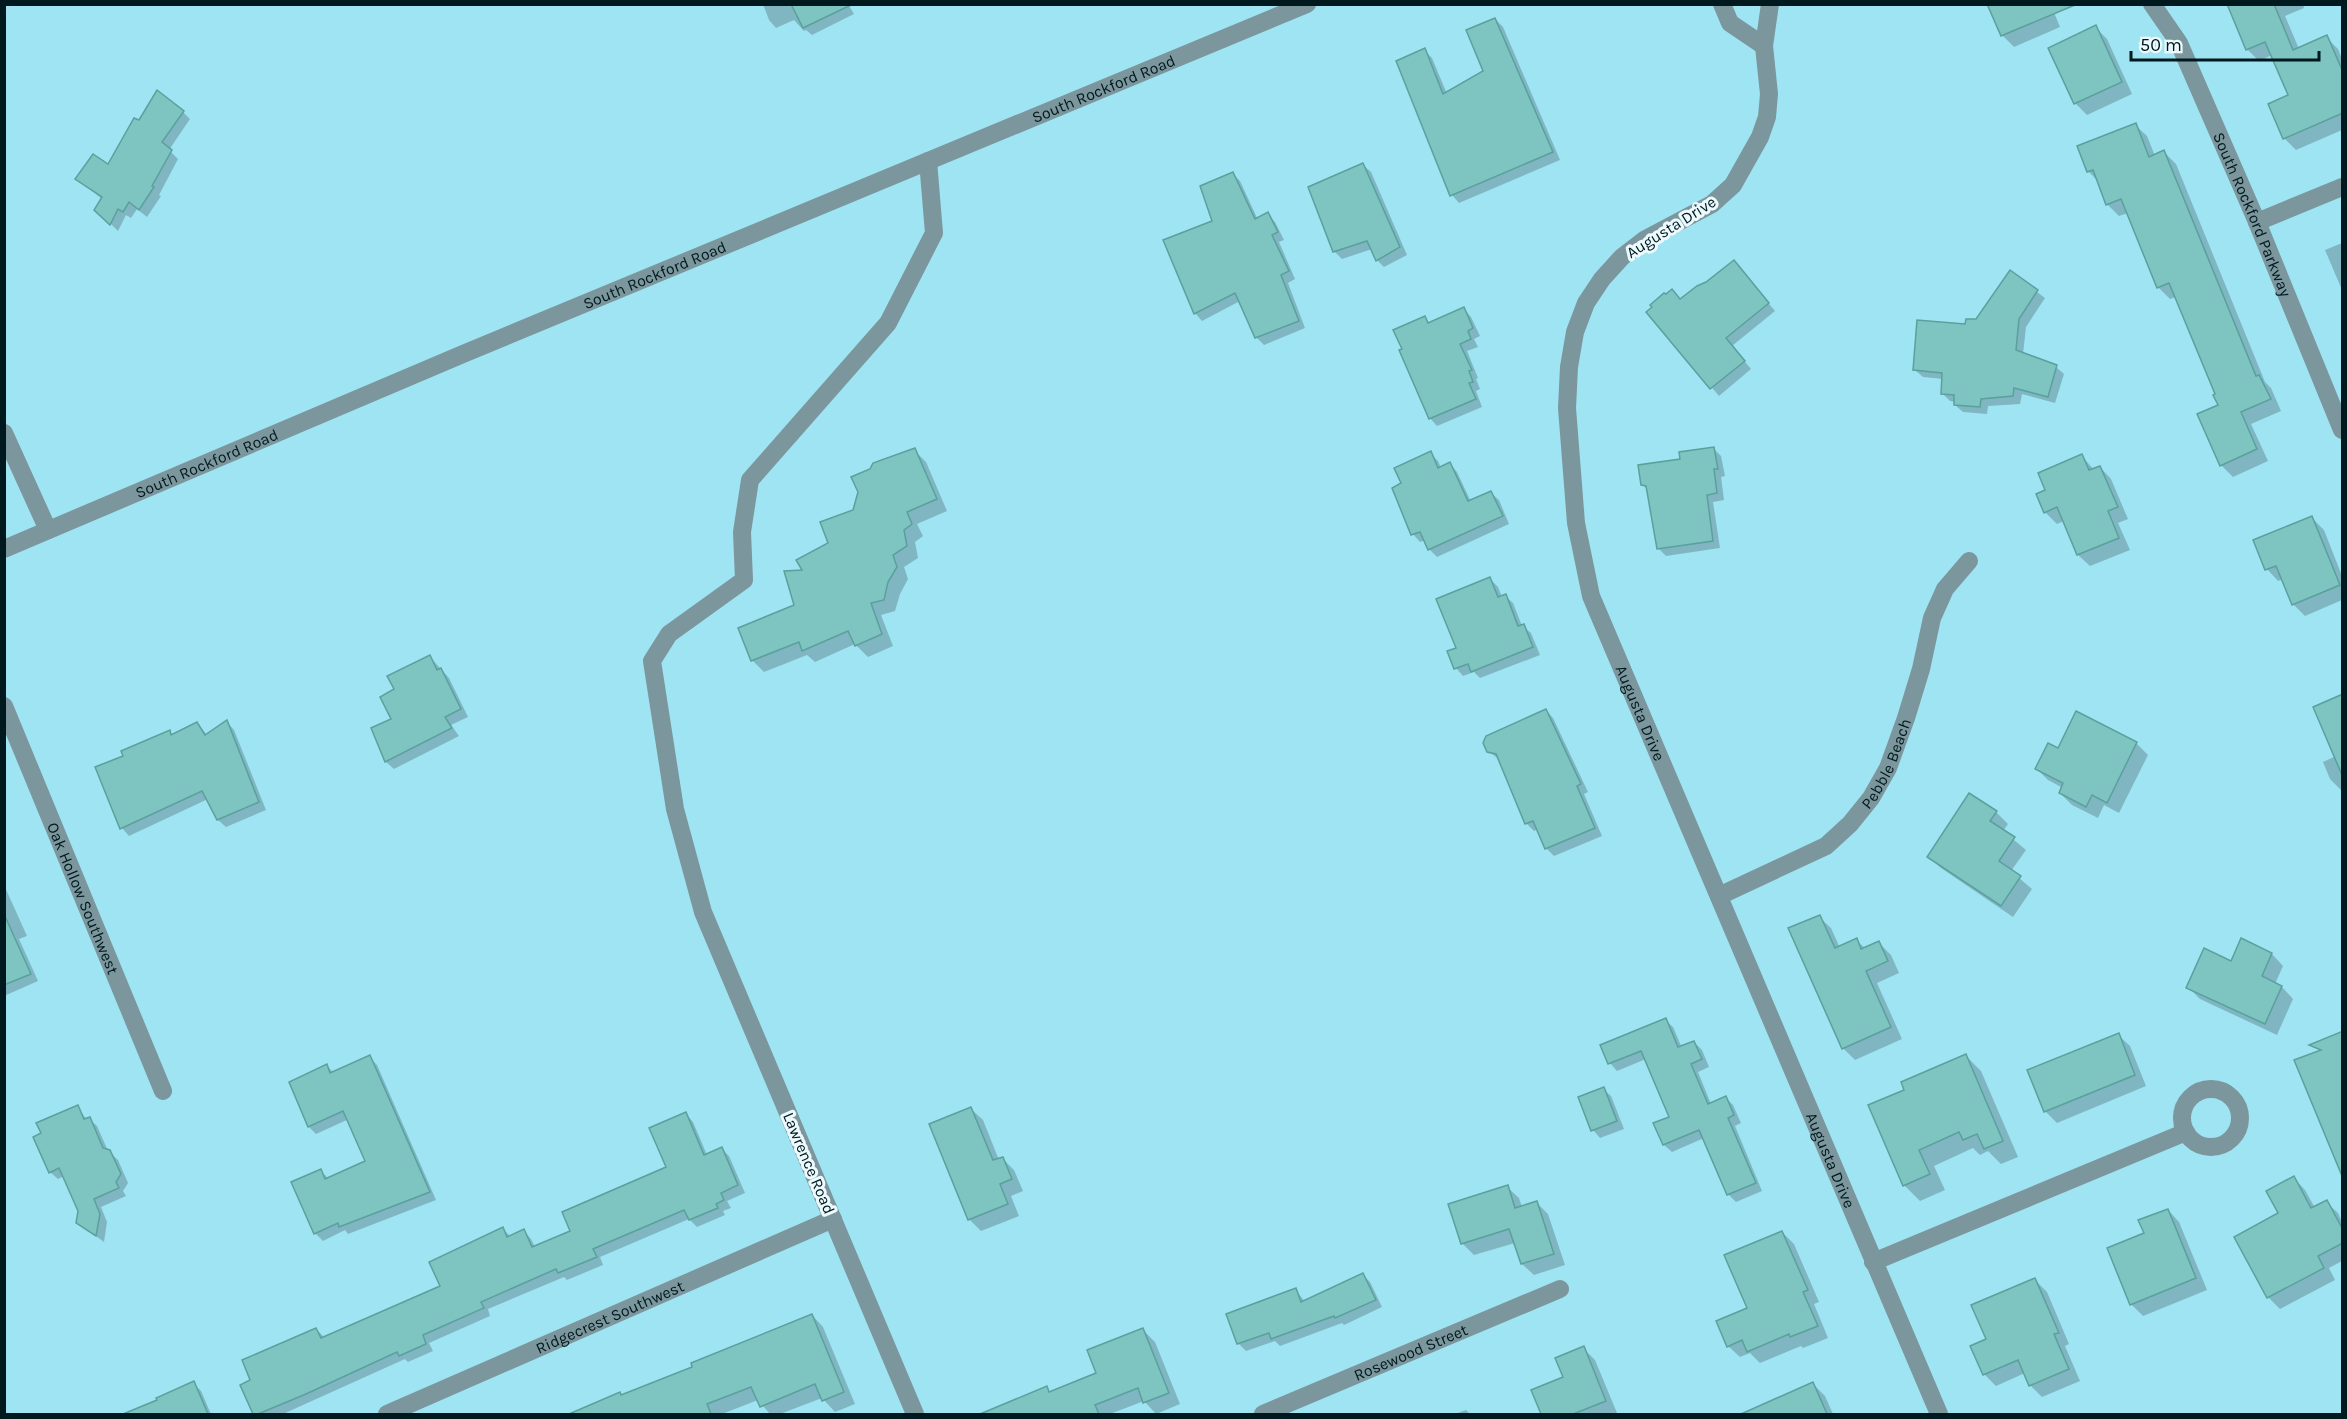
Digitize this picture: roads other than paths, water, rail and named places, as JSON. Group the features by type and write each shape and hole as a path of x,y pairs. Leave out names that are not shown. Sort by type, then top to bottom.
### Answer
{"street":[{"name":"South Rockford Road","path":"4,549 474,349 1307,4"},
{"path":"1722,4 1730,23 1764,46"},
{"name":"Augusta Drive","path":"1770,4 1764,46 1768,72 1767,117 1760,136 1733,185 1712,204 1644,240 1622,256 1602,279 1586,303 1575,332 1569,367 1567,408 1576,523 1592,596 1939,1414"},
{"name":"South Rockford Parkway","path":"2152,4 2179,43 2257,222 2343,430"},
{"name":"Lawrence Road","path":"915,1414 704,912 675,809 652,661 669,634 744,580 742,532 750,480 888,323 934,233 928,161"},
{"path":"2257,222 2343,188"},
{"path":"4,433 48,530"},
{"name":"Pebble Beach","path":"1719,896 1826,846 1850,824 1871,798 1888,768 1906,718 1921,669 1932,618 1945,589 1969,561"},
{"name":"Oak Hollow Southwest","path":"4,706 163,1091"},
{"path":"1873,1262 2186,1132"},
{"name":"Ridgecrest Southwest","path":"387,1414 833,1219"},
{"name":"Rosewood Street","path":"1263,1414 1560,1289"}]}
